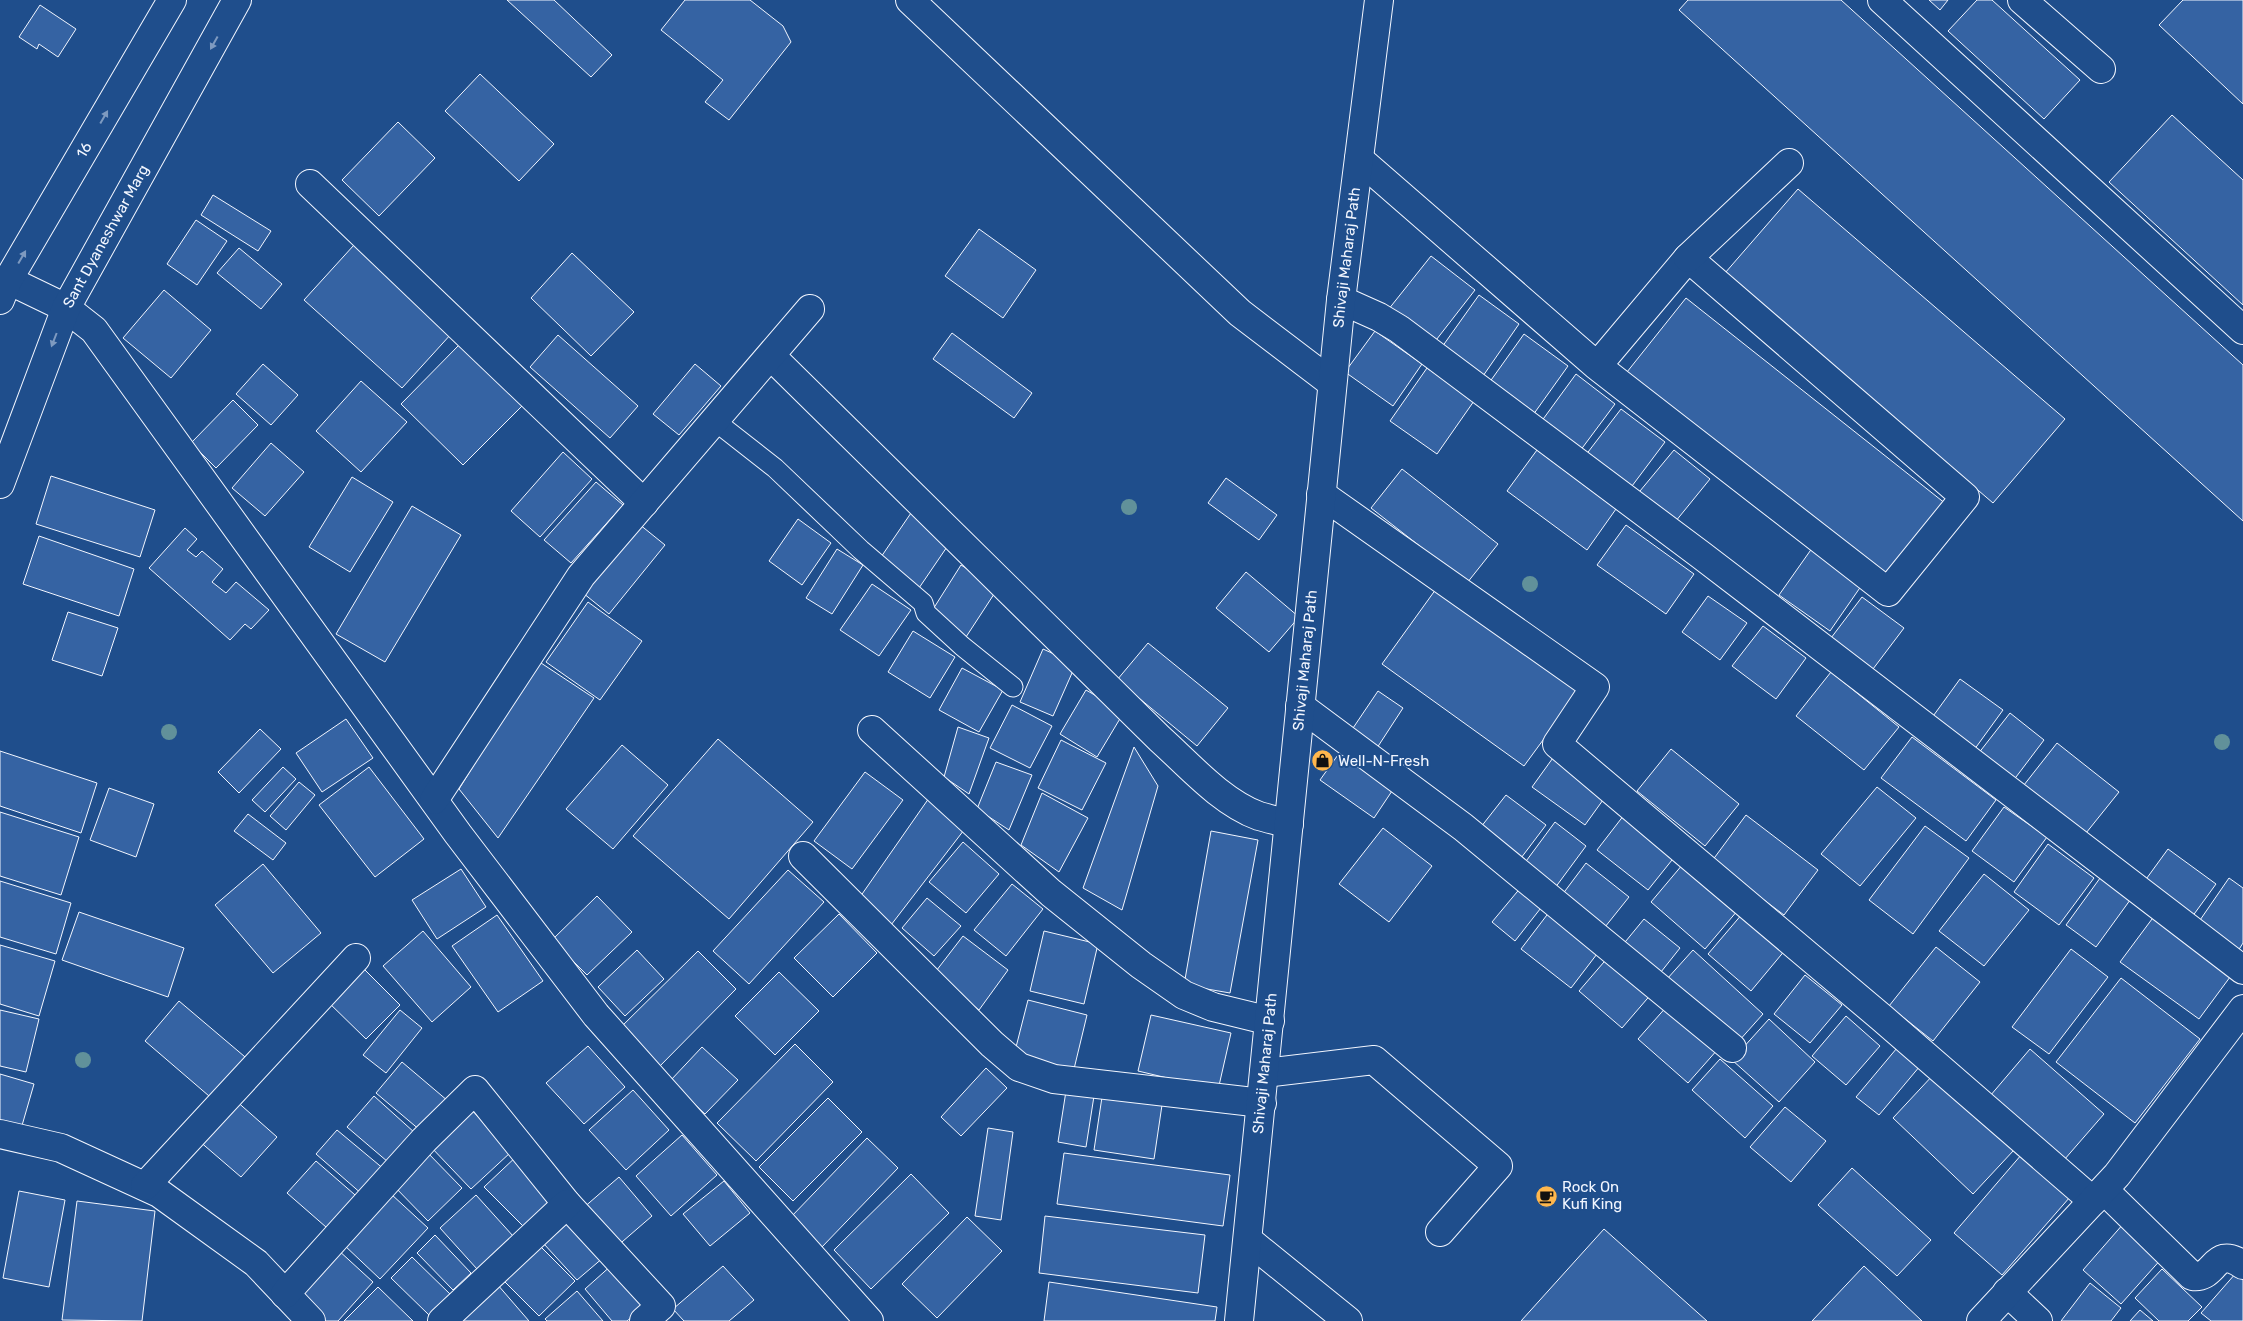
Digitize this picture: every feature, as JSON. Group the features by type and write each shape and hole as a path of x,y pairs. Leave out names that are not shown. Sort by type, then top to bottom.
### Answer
{"street":[{"name":"16","path":"4,290 172,0"},
{"name":"Sant Dyaneshwar Marg","path":"0,484 66,308 237,0"},
{"path":"910,0 1240,313 1332,383"},
{"name":"Shivaji Maharaj Path","path":"1239,1321 1332,383 1379,0"},
{"path":"1882,0 2243,330"},
{"path":"2022,0 2101,69"},
{"path":"1359,159 1597,366 1888,592 1965,497 1688,258"},
{"path":"1597,366 1688,258 1789,163"},
{"path":"310,184 644,503"},
{"path":"4,290 66,308 94,330 434,800 596,1015 870,1321"},
{"path":"1341,300 1379,317 1399,329 1700,555 2243,970"},
{"path":"434,800 582,576 810,309"},
{"path":"771,356 1160,739 1217,790 1237,804 1258,816 1289,824"},
{"path":"1321,494 1595,687 1557,744 1882,1018 2192,1276 2199,1278 2220,1259 2229,1258 2243,1265"},
{"path":"1300,706 1463,827 1732,1048"},
{"path":"872,730 1051,893 1141,965 1184,995 1213,1007 1270,1021"},
{"path":"803,856 992,1044 1019,1067 1054,1080 1262,1103"},
{"path":"145,1186 356,958"},
{"path":"1981,1321 2098,1196 2241,1017"},
{"path":"1264,1073 1374,1060 1498,1166 1440,1232"},
{"path":"285,1294 424,1140 475,1090 567,1204 661,1306 644,1321"},
{"path":"0,1134 61,1148 159,1192 256,1263 311,1321"},
{"path":"442,1321 567,1204"},
{"path":"1248,1240 1348,1321"},
{"path":"2007,1292 2038,1321"}],"lane":[{"path":"715,421 775,468 861,550 923,603 926,613 962,646 1013,687"}],"building":[{"path":"507,0 554,0 612,55 591,77"},
{"path":"685,0 750,0 783,26 791,42 729,120 705,102 723,80 661,30"},
{"path":"1688,0 1841,0 2243,365 2243,521 1679,10"},
{"path":"1929,0 1948,0 1940,10"},
{"path":"1977,0 1992,0 2080,80 2044,119 1948,31"},
{"path":"2183,0 2243,0 2243,104 2159,25"},
{"path":"40,5 76,29 58,57 39,44 37,49 19,37"},
{"path":"480,74 554,144 519,181 445,111"},
{"path":"2172,115 2243,180 2243,305 2109,182"},
{"path":"398,122 435,158 379,216 342,180"},
{"path":"1798,189 2065,419 1993,503 1725,273"},
{"path":"213,195 271,231 258,251 201,215"},
{"path":"196,220 227,241 197,285 167,264"},
{"path":"979,229 1036,270 1003,318 945,276"},
{"path":"354,245 452,333 402,388 304,300"},
{"path":"239,248 282,284 261,309 217,273"},
{"path":"572,253 634,312 591,356 531,298"},
{"path":"1431,256 1475,290 1433,344 1388,310"},
{"path":"164,290 211,330 171,378 123,338"},
{"path":"1479,295 1519,324 1483,376 1442,347"},
{"path":"1686,298 1946,504 1884,582 1623,377"},
{"path":"1375,331 1422,364 1393,406 1345,372"},
{"path":"952,333 1032,393 1014,418 933,359"},
{"path":"1524,334 1568,366 1533,415 1489,383"},
{"path":"558,335 638,406 610,438 530,367"},
{"path":"459,345 522,406 463,465 401,404"},
{"path":"263,364 298,395 271,425 236,394"},
{"path":"695,364 721,386 679,435 653,414"},
{"path":"1427,368 1474,401 1437,454 1390,421"},
{"path":"1576,374 1615,404 1580,451 1541,422"},
{"path":"361,381 407,422 361,472 316,431"},
{"path":"233,400 258,425 216,468 191,443"},
{"path":"1621,409 1665,442 1629,490 1585,456"},
{"path":"271,443 304,472 265,516 232,488"},
{"path":"1537,450 1616,509 1587,550 1507,491"},
{"path":"1674,450 1710,479 1671,527 1635,497"},
{"path":"563,452 592,479 540,537 511,511"},
{"path":"1402,469 1498,544 1467,583 1371,508"},
{"path":"51,476 155,510 140,557 36,524"},
{"path":"352,477 393,502 350,572 309,547"},
{"path":"1226,478 1277,515 1259,540 1208,503"},
{"path":"596,482 623,505 571,563 544,540"},
{"path":"412,506 461,535 385,662 336,634"},
{"path":"911,513 951,541 919,588 879,560"},
{"path":"798,519 831,543 802,585 769,561"},
{"path":"639,524 665,545 609,614 583,593"},
{"path":"1626,525 1694,574 1666,614 1597,565"},
{"path":"185,528 197,539 187,550 196,557 202,551 223,569 212,582 226,593 236,582 269,610 251,629 245,624 230,640 149,568"},
{"path":"39,536 134,569 119,616 23,584"},
{"path":"1815,544 1866,579 1830,631 1779,595"},
{"path":"837,549 863,565 832,614 806,598"},
{"path":"961,565 998,588 966,637 930,614"},
{"path":"1246,572 1299,617 1269,652 1216,608"},
{"path":"872,584 911,610 879,656 840,630"},
{"path":"1436,589 1579,691 1524,766 1382,664"},
{"path":"1708,596 1747,623 1720,660 1682,632"},
{"path":"1862,597 1904,628 1873,669 1831,638"},
{"path":"588,602 642,641 600,700 546,662"},
{"path":"68,612 118,628 102,676 52,660"},
{"path":"1763,626 1806,658 1776,699 1732,666"},
{"path":"913,631 955,657 930,698 888,672"},
{"path":"1148,643 1228,708 1197,746 1117,680"},
{"path":"1043,649 1076,664 1053,716 1020,702"},
{"path":"538,661 594,698 498,838 459,789"},
{"path":"962,668 1003,690 979,732 939,710"},
{"path":"1831,672 1899,727 1864,770 1796,716"},
{"path":"1960,679 2003,710 1974,750 1931,719"},
{"path":"1086,690 1124,712 1097,757 1060,734"},
{"path":"1378,691 1403,708 1375,751 1349,734"},
{"path":"1012,705 1052,726 1030,768 990,748"},
{"path":"2010,713 2044,740 2013,781 1978,754"},
{"path":"346,719 373,758 322,792 296,753"},
{"path":"958,727 989,738 969,794 944,777"},
{"path":"260,729 281,749 239,793 218,772"},
{"path":"1912,737 1996,800 1966,841 1881,778"},
{"path":"718,739 813,822 729,919 633,836"},
{"path":"1061,740 1106,763 1082,810 1038,788"},
{"path":"2057,743 2119,792 2082,838 2020,790"},
{"path":"622,745 668,785 613,849 566,809"},
{"path":"1345,745 1398,782 1374,818 1320,780"},
{"path":"1134,747 1158,786 1122,910 1083,888"},
{"path":"1671,749 1739,804 1705,846 1637,791"},
{"path":"0,751 97,783 81,833 0,806"},
{"path":"1555,755 1608,793 1585,825 1532,787"},
{"path":"996,762 1032,775 1009,830 977,809"},
{"path":"283,767 296,779 265,812 252,800"},
{"path":"369,767 424,839 375,877 319,805"},
{"path":"865,772 903,800 852,869 814,841"},
{"path":"299,782 315,795 286,830 270,816"},
{"path":"1877,787 1916,818 1860,886 1821,854"},
{"path":"109,788 154,804 136,857 90,840"},
{"path":"1042,793 1088,818 1059,872 1021,845"},
{"path":"1506,795 1546,825 1518,862 1477,832"},
{"path":"929,798 964,830 891,925 860,897"},
{"path":"2004,807 2047,837 2014,882 1972,851"},
{"path":"0,812 79,837 61,895 0,876"},
{"path":"248,814 286,843 273,860 234,831"},
{"path":"1624,815 1676,855 1648,890 1597,850"},
{"path":"1746,815 1818,870 1784,915 1712,861"},
{"path":"1555,822 1586,846 1552,892 1521,868"},
{"path":"1925,826 1969,858 1913,934 1869,900"},
{"path":"1383,828 1432,866 1389,922 1339,884"},
{"path":"1211,831 1258,840 1230,993 1184,985"},
{"path":"963,842 999,874 966,913 929,882"},
{"path":"2048,844 2094,878 2059,925 2014,892"},
{"path":"2168,849 2216,884 2192,917 2144,882"},
{"path":"1586,863 1629,897 1601,932 1559,899"},
{"path":"263,864 321,933 273,973 215,905"},
{"path":"1683,864 1738,910 1705,949 1651,902"},
{"path":"461,869 486,907 437,939 412,900"},
{"path":"788,870 824,902 749,984 713,951"},
{"path":"1984,874 2029,910 1984,966 1939,931"},
{"path":"2103,874 2133,896 2096,947 2066,925"},
{"path":"2229,878 2243,888 2243,943 2238,951 2198,923"},
{"path":"0,881 71,903 56,954 0,937"},
{"path":"1012,884 1043,909 1006,956 974,930"},
{"path":"1522,886 1544,904 1515,941 1492,922"},
{"path":"597,896 632,932 587,975 552,940"},
{"path":"927,898 961,926 934,956 902,928"},
{"path":"1550,911 1600,950 1571,988 1521,949"},
{"path":"79,912 184,948 168,997 62,960"},
{"path":"1743,913 1786,949 1751,991 1708,954"},
{"path":"839,914 877,953 833,997 794,958"},
{"path":"497,915 543,981 498,1012 452,946"},
{"path":"2155,915 2233,973 2199,1019 2120,962"},
{"path":"1644,919 1680,948 1657,977 1621,947"},
{"path":"423,931 471,987 432,1022 383,966"},
{"path":"1044,931 1098,944 1084,1004 1030,991"},
{"path":"963,936 1008,970 979,1010 933,975"},
{"path":"0,945 55,961 39,1016 0,1004"},
{"path":"1936,947 1980,982 1933,1041 1889,1006"},
{"path":"2071,949 2108,977 2049,1054 2012,1027"},
{"path":"637,950 664,979 625,1016 598,987"},
{"path":"1693,950 1763,1014 1738,1042 1667,979"},
{"path":"698,951 736,989 656,1070 617,1031"},
{"path":"1610,955 1653,992 1622,1028 1579,991"},
{"path":"359,964 400,1005 366,1039 325,999"},
{"path":"779,972 819,1011 775,1055 735,1016"},
{"path":"1805,975 1842,1005 1810,1043 1774,1014"},
{"path":"2121,978 2200,1039 2135,1123 2056,1062"},
{"path":"1028,1000 1087,1015 1074,1069 1014,1055"},
{"path":"179,1001 251,1062 216,1102 145,1041"},
{"path":"1668,1005 1718,1049 1688,1083 1638,1039"},
{"path":"0,1010 39,1019 26,1072 0,1066"},
{"path":"400,1010 422,1028 386,1073 363,1055"},
{"path":"1151,1015 1231,1033 1218,1090 1138,1071"},
{"path":"1846,1016 1880,1046 1846,1085 1812,1056"},
{"path":"1769,1019 1815,1062 1779,1102 1732,1060"},
{"path":"795,1044 833,1082 756,1161 717,1123"},
{"path":"588,1046 625,1087 584,1124 546,1083"},
{"path":"702,1047 738,1080 705,1114 670,1081"},
{"path":"1897,1048 1920,1066 1879,1115 1856,1097"},
{"path":"2030,1049 2104,1114 2064,1160 1990,1096"},
{"path":"1720,1059 1773,1106 1745,1138 1692,1090"},
{"path":"402,1062 448,1101 421,1131 376,1093"},
{"path":"986,1068 1007,1088 961,1136 941,1117"},
{"path":"0,1074 34,1084 21,1129 0,1123"},
{"path":"1934,1074 2014,1150 1973,1194 1893,1118"},
{"path":"633,1090 669,1130 626,1170 589,1130"},
{"path":"1066,1091 1094,1096 1086,1147 1058,1142"},
{"path":"374,1096 415,1133 388,1162 347,1127"},
{"path":"1102,1097 1162,1105 1154,1159 1094,1150"},
{"path":"828,1098 862,1132 793,1201 759,1167"},
{"path":"234,1099 277,1137 241,1177 198,1140"},
{"path":"469,1107 511,1152 471,1189 429,1145"},
{"path":"1785,1107 1826,1141 1791,1182 1750,1147"},
{"path":"988,1128 1013,1132 1001,1220 975,1216"},
{"path":"337,1130 385,1170 363,1195 316,1154"},
{"path":"682,1135 717,1175 671,1216 636,1176"},
{"path":"867,1138 898,1168 821,1248 790,1218"},
{"path":"425,1150 462,1188 428,1221 391,1183"},
{"path":"1064,1153 1230,1175 1223,1226 1057,1204"},
{"path":"519,1154 562,1198 528,1231 484,1187"},
{"path":"2022,1154 2070,1197 2002,1275 1954,1233"},
{"path":"316,1161 362,1201 334,1234 287,1193"},
{"path":"1852,1168 1931,1240 1897,1276 1818,1205"},
{"path":"911,1174 949,1213 871,1289 834,1250"},
{"path":"619,1177 652,1216 615,1248 582,1209"},
{"path":"724,1181 750,1213 710,1246 683,1214"},
{"path":"19,1191 65,1200 49,1287 3,1278"},
{"path":"391,1194 428,1228 380,1279 343,1244"},
{"path":"476,1195 513,1236 477,1269 440,1228"},
{"path":"77,1201 155,1211 142,1321 62,1320"},
{"path":"1045,1216 1205,1235 1198,1293 1039,1273"},
{"path":"967,1217 1002,1251 937,1318 902,1284"},
{"path":"571,1220 604,1257 577,1280 544,1244"},
{"path":"2124,1223 2163,1257 2121,1304 2083,1270"},
{"path":"1604,1229 1707,1321 1521,1321"},
{"path":"435,1235 471,1273 453,1290 417,1253"},
{"path":"538,1244 575,1281 539,1316 502,1279"},
{"path":"337,1249 373,1282 338,1321 325,1321 295,1293"},
{"path":"412,1257 450,1294 429,1315 391,1278"},
{"path":"613,1264 648,1304 627,1321 612,1321 585,1289"},
{"path":"723,1266 754,1300 729,1321 684,1321 673,1309"},
{"path":"1864,1266 1922,1321 1812,1321"},
{"path":"2162,1269 2202,1307 2188,1321 2159,1321 2135,1298"},
{"path":"2236,1273 2243,1279 2243,1321 2211,1321 2201,1313"},
{"path":"1049,1282 1217,1307 1215,1321 1044,1321"},
{"path":"2090,1283 2121,1308 2111,1321 2061,1321"},
{"path":"497,1284 529,1321 461,1321"},
{"path":"378,1287 413,1321 344,1321"},
{"path":"577,1291 603,1321 547,1321 545,1319"},
{"path":"2140,1310 2153,1321 2130,1321"}],"place":[{"name":"Well-N-Fresh","path":"1322,761"},
{"name":"Rock On Kufi King","path":"1546,1196"}]}
